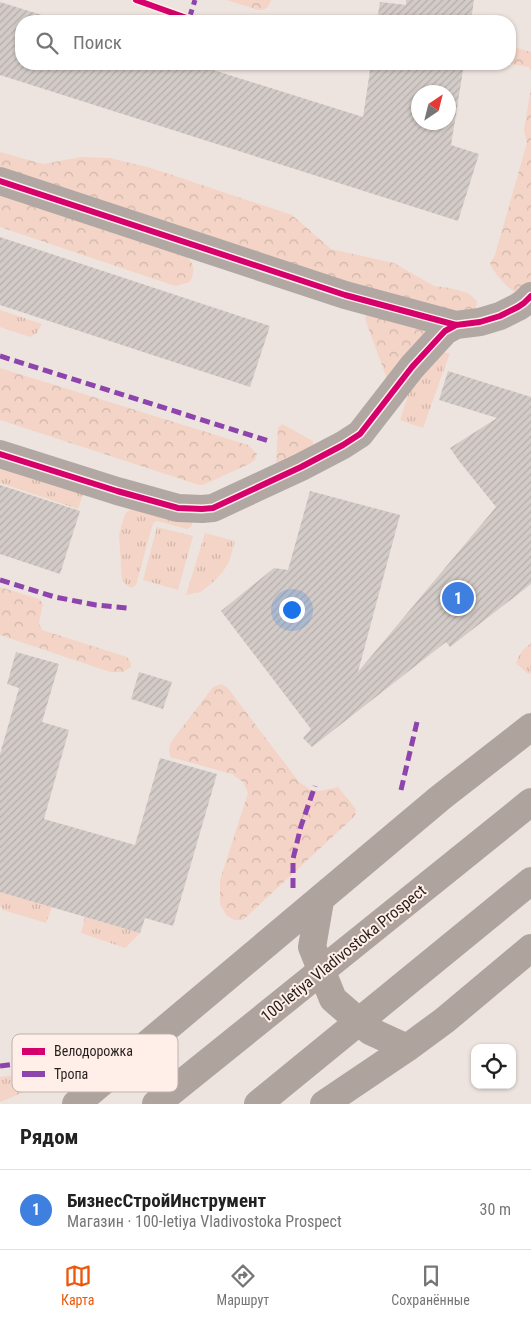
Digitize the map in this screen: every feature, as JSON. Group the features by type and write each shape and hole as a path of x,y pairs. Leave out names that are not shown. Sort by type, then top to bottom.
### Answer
{"highway":[{"path":"160,1034 440,798 531,727"},
{"name":"100-letiya Vladivostoka Prospect","path":"178,1086 531,802"},
{"path":"258,1104 531,881"},
{"path":"320,901 312,947 333,999 370,1031 407,1048"},
{"path":"324,1104 445,1020 531,948"},
{"path":"76,1104 90,1092"},
{"name":"100-letiya Vladivostoka Prospect","path":"156,1104 171,1092"}],"street":[{"path":"0,182 345,295 456,325"},
{"path":"0,454 178,508 213,508 301,467 360,434 412,367 444,331 456,325 480,322 500,316 518,307 531,296"}],"green space":[{"path":"227,0 271,0 267,8 258,10"},
{"path":"516,48 531,52 531,71 529,67 516,65"},
{"path":"531,88 531,284 515,292 494,271 490,263 495,255 527,143 524,130"},
{"path":"0,152 43,164 81,157 110,158 151,168 292,215 331,249 394,263 434,286 468,293 477,301 476,310 458,322 0,175"},
{"path":"0,190 181,250 192,264 193,272 190,282 175,286 0,227"},
{"path":"0,310 42,324 37,333 30,337 0,327"},
{"path":"367,312 428,328 432,333 387,379 365,319"},
{"path":"439,352 450,353 423,428 400,420 416,371"},
{"path":"0,368 248,445 257,454 255,460 203,485 199,485 0,420"},
{"path":"282,424 313,441 313,445 295,457 280,463 276,462 278,428"},
{"path":"0,463 84,491 78,509 0,483"},
{"path":"134,506 193,522 191,527 187,529 157,521 153,523 136,585 131,588 122,579 119,535 125,514"},
{"path":"157,527 193,536 178,590 143,580"},
{"path":"205,533 235,541 229,562 222,573 211,584 200,592 186,595"},
{"path":"0,587 39,599 43,604 39,623 42,630 127,657 131,667 123,672 110,672 0,635"},
{"path":"531,643 531,674 527,673 516,663 521,652"},
{"path":"221,684 227,687 299,782 311,790 320,791 338,787 356,809 355,816 243,920 234,920 226,915 220,904 220,880 248,793 243,782 232,774 170,757 169,750 171,742 213,687"},
{"path":"0,892 52,907 46,923 3,910 0,906"},
{"path":"85,917 140,933 125,948 81,933"},
{"path":"12,1075 12,1092 22,1092 0,1102 0,1077"}],"building":[{"path":"406,0 474,0 472,15 378,15 380,2 406,5"},
{"path":"0,2 42,15 15,15 15,70 213,70 363,117 370,70 463,70 456,114 456,85 411,85 411,130 453,130 451,145 479,154 458,221 0,75"},
{"path":"0,237 270,326 250,387 0,305"},
{"path":"448,371 531,397 531,584 450,647 446,642 312,747 303,738 311,729 221,611 274,568 288,570 310,491 400,515 358,672 496,507 450,448 497,418 439,400"},
{"path":"0,485 80,511 60,574 0,554"},
{"path":"16,652 59,664 42,722 69,730 44,819 135,845 160,758 217,774 173,926 145,918 140,933 0,892 0,754 19,688 7,684"},
{"path":"139,672 172,682 163,709 131,699"}],"marked path":[{"path":"190,15 195,0"},
{"path":"0,356 269,441"},
{"path":"0,580 55,597 96,605 127,608"},
{"path":"401,790 417,722"},
{"path":"293,888 293,859 301,826 315,786"},
{"path":"0,1066 12,1065"}],"cycle path":[{"path":"136,0 178,15"},
{"path":"0,181 345,295 456,325 480,322 500,316 518,307 531,296"},
{"path":"0,454 178,508 213,508 301,467 360,434 412,367 445,331 456,325"}],"place":[{"name":"БизнесСтройИнструмент","path":"458,598"}]}
